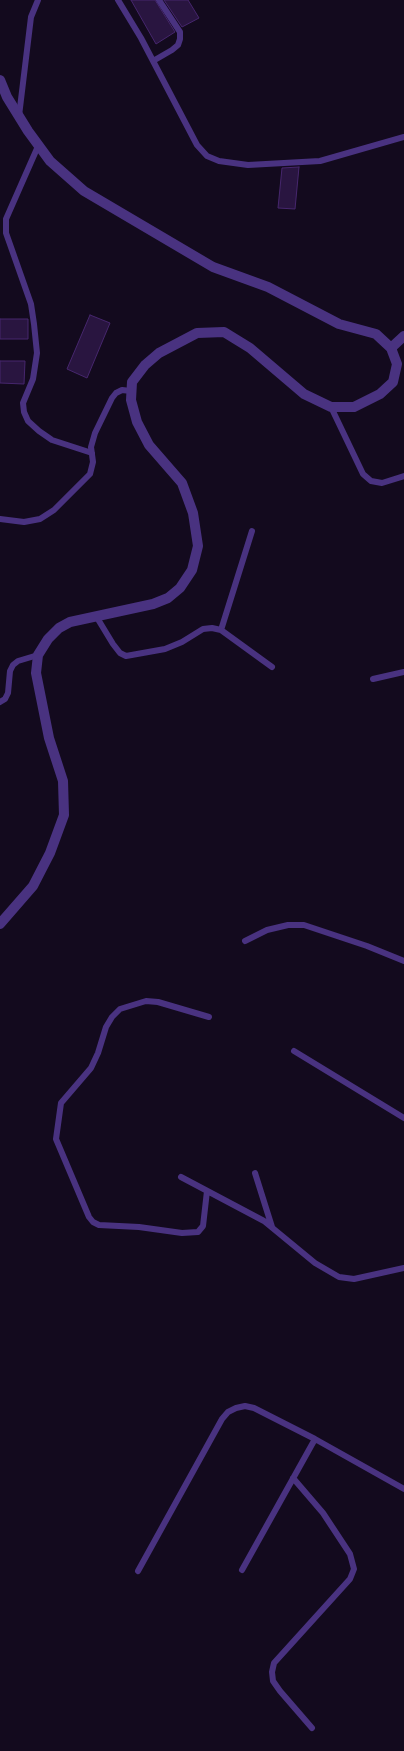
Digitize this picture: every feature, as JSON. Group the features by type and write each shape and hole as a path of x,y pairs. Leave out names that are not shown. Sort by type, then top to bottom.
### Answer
{"street":[{"path":"0,80 4,97 54,166 84,191 206,263 274,290 339,324 376,334 391,348 396,364 393,382 380,394 354,407 331,407 304,394 250,348 224,332 197,333 159,353 145,366 132,382 131,400 137,422 149,445 182,483 193,513 198,546 192,570 180,588 168,598 153,604 70,622 59,628 48,639 38,655 36,673 49,738 63,781 64,815 50,853 34,886 0,924"},
{"path":"391,348 404,336"}],"lane":[{"path":"19,116 31,17 38,0"},
{"path":"118,0 153,60 197,145 207,156 219,161 248,165 320,161 404,137"},
{"path":"153,60 172,50 178,45 180,39 180,32 159,0"},
{"path":"39,144 6,219 6,233 31,304 36,339 37,353 33,379 23,403 24,412 28,421 52,440 92,453"},
{"path":"0,519 24,522 40,519 54,510 90,474 93,462 92,453 95,433 112,398 116,392 122,390 131,391"},
{"path":"331,407 363,474 371,481 382,483 404,476"},
{"path":"220,630 252,531"},
{"path":"96,616 120,653 126,656 165,649 182,642 203,629 212,628 220,630 272,668"},
{"path":"0,702 5,699 8,693 10,671 13,665 18,661 38,655"},
{"path":"373,679 404,672"},
{"path":"245,941 267,930 288,925 304,925 367,946 404,961"},
{"path":"207,1191 203,1226 198,1232 182,1233 139,1227 98,1225 89,1217 56,1139 61,1103 91,1068 98,1053 106,1027 112,1017 120,1009 146,1001 158,1002 209,1017"},
{"path":"294,1051 404,1118"},
{"path":"255,1173 272,1227"},
{"path":"181,1177 272,1227 315,1263 339,1277 354,1279 404,1268"},
{"path":"138,1571 222,1419 228,1412 244,1406 254,1408 315,1439 404,1489"},
{"path":"242,1570 315,1439"},
{"path":"293,1478 323,1512 350,1554 354,1569 350,1579 274,1663 272,1672 274,1681 280,1691 312,1728"}],"building":[{"path":"131,0 155,0 175,32 156,44"},
{"path":"164,0 188,0 199,18 182,27"},
{"path":"299,167 295,209 278,208 282,168"},
{"path":"90,315 110,323 87,378 67,369"},
{"path":"0,319 28,319 28,339 0,339"},
{"path":"0,361 25,361 24,384 0,383"}]}
